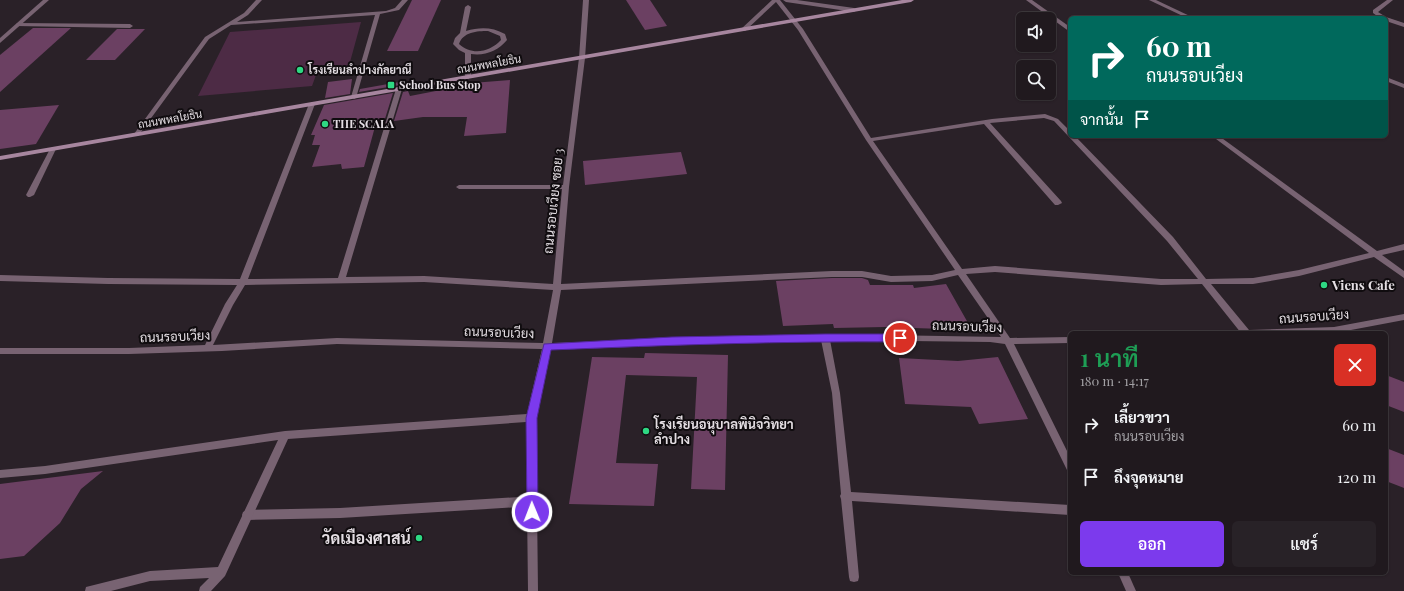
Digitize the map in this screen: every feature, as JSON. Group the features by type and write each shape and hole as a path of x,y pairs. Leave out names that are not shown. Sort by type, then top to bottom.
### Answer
{"main road":[{"name":"ถนนพหลโยธิน","path":"0,158 399,90 910,0"}],"street":[{"path":"0,41 46,0"},
{"path":"136,135 207,38 246,14 259,0"},
{"path":"232,24 393,11 403,6 405,0"},
{"name":"ถนนรอบเวียง ซอย 3","path":"533,591 531,418 547,346 557,287 566,187 582,58 586,0"},
{"path":"743,30 776,0 794,21 869,140 1008,341 1068,463"},
{"path":"786,0 854,10"},
{"path":"1029,0 1068,29"},
{"path":"1152,0 1187,16"},
{"path":"1381,16 1376,13 1376,11 1390,0"},
{"path":"463,34 468,7"},
{"path":"354,97 378,13"},
{"path":"1388,19 1404,25"},
{"path":"18,25 130,26"},
{"path":"487,29 497,31 503,35 504,40 500,46 491,51 480,53 468,52 460,49 456,44 458,38 463,34 476,30 487,29"},
{"path":"468,52 468,77"},
{"path":"1388,80 1404,86"},
{"path":"342,280 399,90"},
{"path":"208,347 229,304 243,282 312,104"},
{"path":"869,140 986,122 1045,116 1056,120 1068,134"},
{"path":"986,122 1058,203"},
{"path":"1072,138 1170,239 1244,331"},
{"path":"1218,138 1404,275"},
{"path":"30,195 53,149"},
{"path":"459,187 566,187"},
{"path":"0,278 108,281 243,282 424,279 557,287 832,274 862,274 891,279 932,278 961,272 995,269 1161,282 1253,281 1377,255 1404,247"},
{"name":"ถนนรอบเวียง","path":"1339,331 1404,317"},
{"path":"825,337 836,393 854,577"},
{"name":"ถนนรอบเวียง","path":"0,351 129,351 337,341 547,346 825,337 990,339 1008,341 1068,340"},
{"path":"0,474 45,470 285,435 531,418"},
{"path":"204,591 221,572 285,435"},
{"path":"845,496 1068,510"},
{"path":"247,515 340,513 520,502"},
{"path":"90,591 150,576 221,572"},
{"path":"1124,575 1131,591"}],"shaded area":[{"path":"361,22 347,73 316,75 312,86 198,96 230,32"}],"building":[{"path":"412,0 441,0 418,51 387,51"},
{"path":"626,0 650,0 667,26 645,30"},
{"path":"33,28 71,28 0,92 0,55"},
{"path":"117,29 145,29 115,60 86,60"},
{"path":"352,79 350,94 325,98 328,82"},
{"path":"510,80 506,133 464,136 467,117 423,117 394,121 403,92 408,91 410,96 472,83"},
{"path":"405,81 406,84 359,92 360,89"},
{"path":"393,93 384,122 376,123 364,167 342,169 341,164 312,167 320,145 312,145 315,135 311,135 324,105"},
{"path":"59,105 36,144 0,149 0,110"},
{"path":"681,152 687,174 585,185 583,161"},
{"path":"862,278 868,280 870,285 913,285 914,288 946,284 972,330 885,327 834,328 833,324 783,326 776,281"},
{"path":"645,353 728,355 725,490 691,489 697,377 626,375 616,463 658,464 654,506 569,504 592,357 644,358"},
{"path":"998,357 1028,419 979,424 971,407 905,404 899,358 958,361"},
{"path":"1388,376 1404,382 1404,412 1388,406"},
{"path":"1388,449 1404,455 1404,488 1388,482"},
{"path":"103,471 81,489 60,523 24,556 0,559 0,484"}],"place":[{"name":"โรงเรียนลำปางกัลยาณี","path":"300,70"},
{"name":"School Bus Stop","path":"391,85"},
{"name":"THE SCALA","path":"325,124"},
{"name":"Viens Cafe","path":"1324,285"},
{"name":"โรงเรียนอนุบาลพินิจวิทยา ลำปาง","path":"646,431"},
{"name":"วัดเมืองศาสน์","path":"419,538"}],"route":[{"path":"532,512 531,418 547,346 825,337 900,338"}]}
